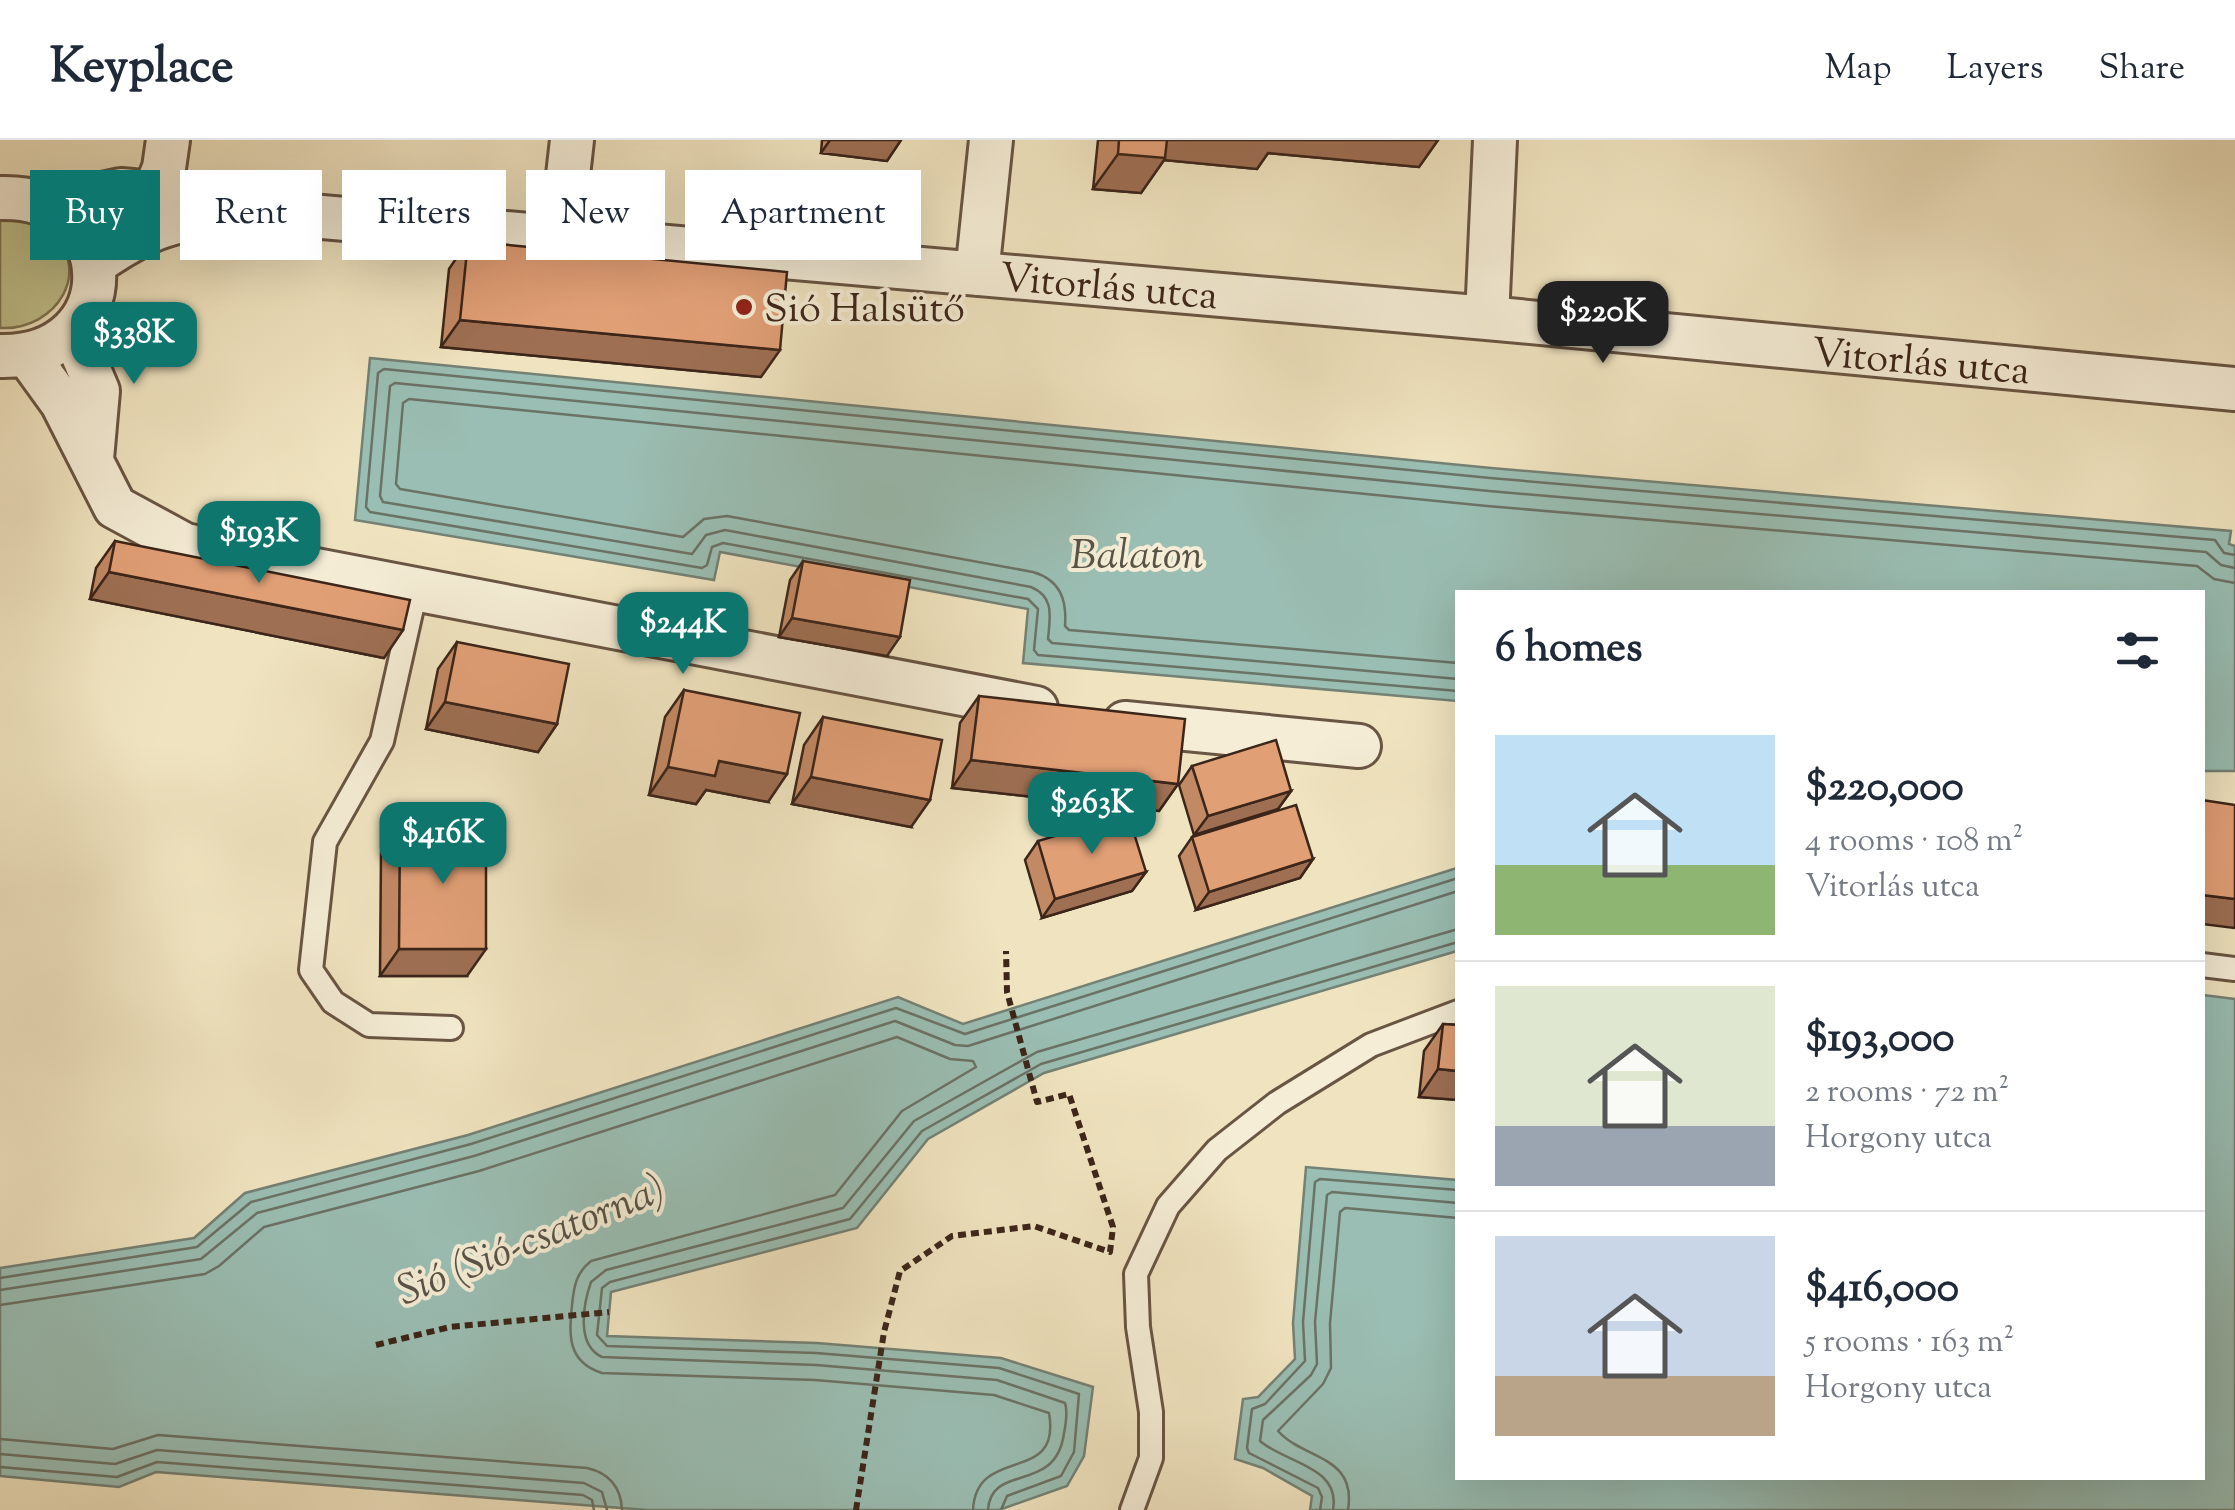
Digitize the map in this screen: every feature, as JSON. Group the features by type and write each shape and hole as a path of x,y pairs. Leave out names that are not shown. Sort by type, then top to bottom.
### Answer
{"street":[{"path":"160,178 168,140"},
{"path":"569,170 572,140"},
{"path":"976,274 991,140"},
{"path":"1487,318 1495,140"},
{"name":"Vitorlás utca","path":"0,198 30,198"},
{"name":"Vitorlás utca","path":"322,218 526,234"},
{"name":"Vitorlás utca","path":"94,264 134,236 180,219"},
{"name":"Vitorlás utca","path":"665,246 2235,389"},
{"path":"7,356 53,348 73,332 94,289 93,260"},
{"path":"73,332 98,391 92,459"},
{"path":"7,356 62,404 115,508 185,545 1075,715 1359,746"}],"lane":[{"path":"416,590 382,740 324,842 311,970 333,1002 369,1025 451,1028"},
{"path":"2205,965 2235,969"},
{"path":"1132,1510 1151,1458 1151,1412 1138,1328 1136,1274 1168,1206 1217,1150 1277,1103 1371,1045 1455,1013"}],"path":[{"path":"856,1510 884,1332 900,1272 952,1236 1034,1226 1110,1252 1113,1227 1069,1094 1038,1102 1007,992 1006,951"},
{"path":"376,1346 450,1327 609,1312"}],"green space":[{"path":"11,217 30,223 30,260 67,260 69,278 53,308 38,319 0,328 0,219"}],"water":[{"name":"Balaton","path":"370,358 1491,468 2231,531 2229,544 2235,546 2235,771 2205,771 2205,590 1455,590 1455,701 1023,663 1028,609 720,552 714,580 355,520"},
{"name":"Sió (Sió-csatorna)","path":"1455,869 1455,952 1044,1073 928,1139 857,1228 611,1292 607,1336 817,1343 1001,1358 1093,1387 1084,1456 1067,1486 999,1510 647,1510 156,1472 119,1487 0,1476 0,1268 194,1238 245,1193 468,1135 898,997 963,1024"},
{"path":"2205,995 2235,999 2235,1510 1310,1510 1312,1496 1263,1468 1235,1459 1243,1399 1258,1397 1295,1359 1293,1323 1306,1167 1455,1180 1455,1480 2205,1480"}],"building":[{"path":"1119,140 1167,140 1165,158 1118,154"},
{"path":"506,245 526,247 526,260 664,260 787,272 780,350 460,320 466,260 506,260"},
{"path":"115,541 410,600 403,630 109,572"},
{"path":"803,561 910,580 900,637 792,618"},
{"path":"457,642 569,664 557,724 445,702"},
{"path":"684,690 800,713 787,774 719,761 715,776 668,767"},
{"path":"979,696 1185,719 1178,784 971,760"},
{"path":"823,717 942,740 930,800 811,777"},
{"path":"1276,740 1291,791 1208,816 1192,766"},
{"path":"2205,800 2235,805 2235,899 2205,895"},
{"path":"1296,805 1313,859 1209,892 1192,837"},
{"path":"1128,814 1146,872 1055,899 1038,841"},
{"path":"400,825 486,825 486,949 399,949"},
{"path":"1443,1024 1455,1025 1455,1071 1438,1069"}],"place":[{"name":"Sió Halsütő","path":"744,307"}]}
